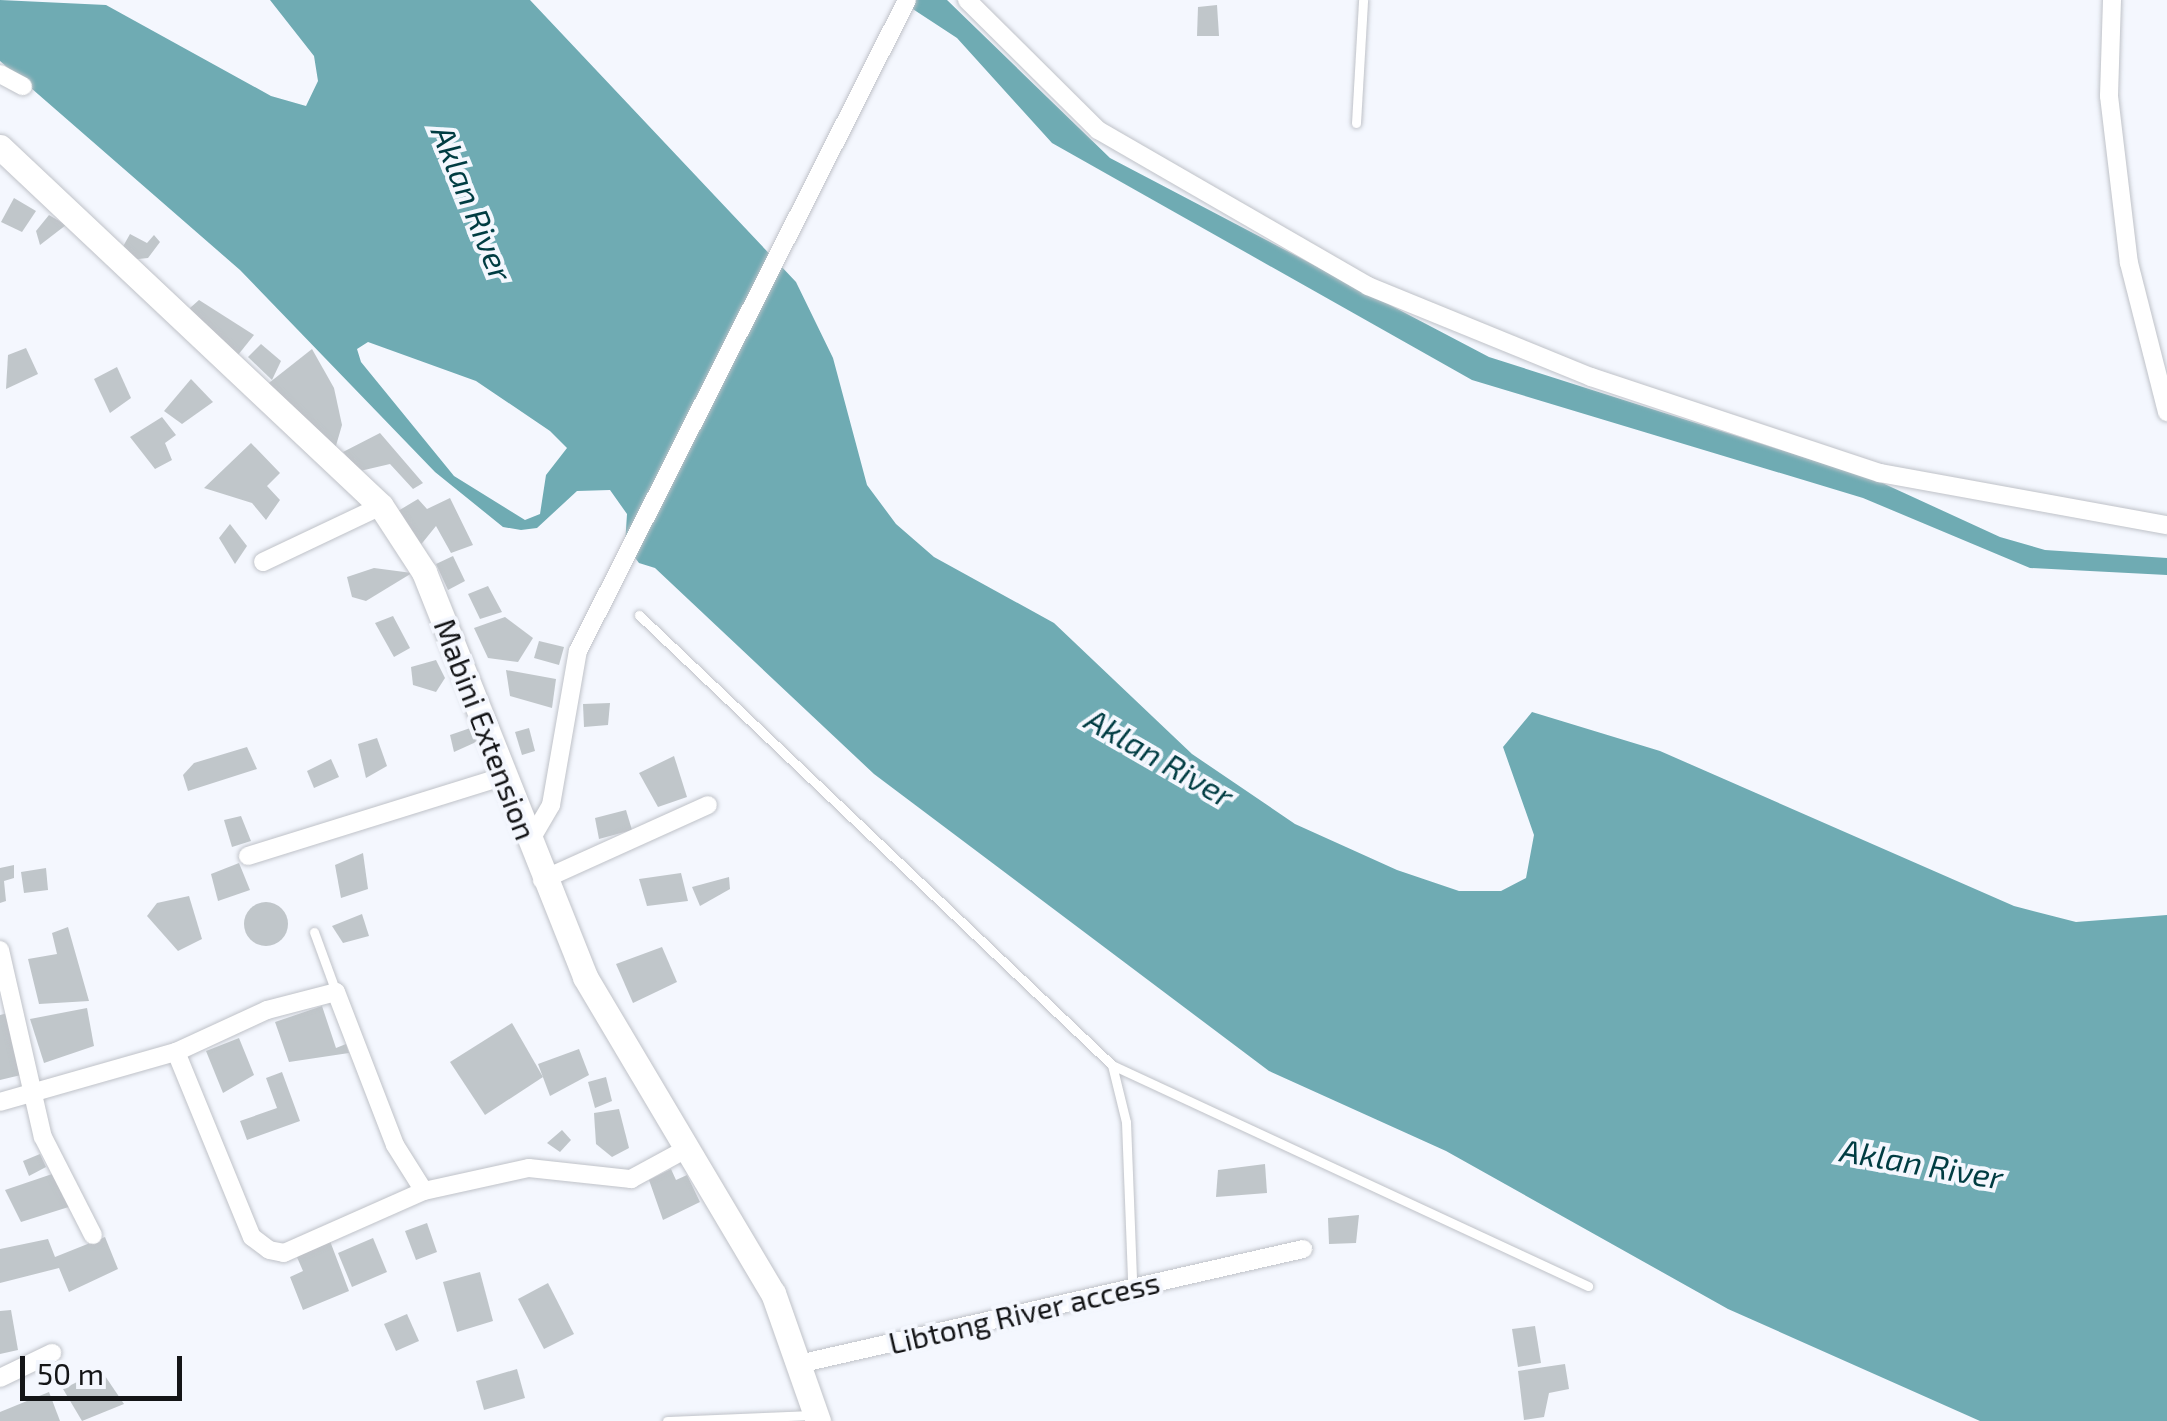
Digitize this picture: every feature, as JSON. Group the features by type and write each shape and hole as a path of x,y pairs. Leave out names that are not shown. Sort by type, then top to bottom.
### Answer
{"street":[{"path":"530,842 550,805 578,651 907,0"},
{"path":"967,0 1098,130 1368,286 1591,377 1880,474 2167,525"},
{"path":"2112,0 2109,96 2128,263 2167,412"},
{"path":"0,74 23,86"},
{"name":"Mabini Extension","path":"0,147 381,506 424,572 542,880 585,977 773,1293 802,1363 817,1418"},
{"path":"263,562 381,506"},
{"path":"248,856 502,777"},
{"path":"542,880 708,805"},
{"path":"0,950 35,1089 43,1138 93,1235"},
{"path":"0,1102 176,1052 267,1010 336,992 395,1146 424,1191"},
{"path":"176,1052 252,1236 269,1250 284,1253 424,1191 528,1168 631,1179 686,1149"},
{"name":"Libtong River access","path":"802,1363 1132,1281 1210,1275 1303,1249"},
{"path":"0,1378 52,1353"}],"lane":[{"path":"1356,123 1362,0"},
{"path":"639,614 1112,1065 1588,1286"},
{"path":"314,932 336,992"},
{"path":"1112,1065 1126,1122 1132,1281"},
{"path":"667,1421 817,1418"}],"water":[{"name":"Aklan River","path":"0,0 106,5 271,96 306,106 318,81 314,56 270,0 530,0 796,282 833,358 867,485 896,524 934,557 1054,623 1192,754 1295,824 1397,870 1459,891 1501,891 1526,878 1534,835 1503,747 1532,712 1660,751 2014,906 2076,922 2167,915 2167,1421 1980,1421 1728,1309 1446,1151 1269,1071 874,774 655,568 639,563 625,545 627,514 610,490 577,491 537,528 503,527 435,472 240,270 0,61","holes":["368,342 476,381 550,431 567,448 546,475 540,514 525,520 454,476 361,362 357,349"]},
{"path":"899,0 947,0 1110,158 1489,357 1878,481 2000,537 2045,550 2167,558 2167,575 2030,568 1863,498 1472,380 1052,143 957,38"}],"building":[{"path":"1217,5 1219,36 1197,36 1198,7"},
{"path":"14,198 36,211 22,232 1,222"},
{"path":"49,215 66,225 40,245 36,231"},
{"path":"130,234 147,243 154,235 160,242 148,258 129,260 121,250"},
{"path":"199,300 254,335 234,360 197,329 190,308"},
{"path":"261,344 281,361 272,380 248,357"},
{"path":"26,348 38,374 6,389 8,355"},
{"path":"312,349 334,388 342,425 335,449 260,390"},
{"path":"117,367 131,398 110,413 94,379"},
{"path":"191,379 213,402 182,424 164,411"},
{"path":"162,417 176,435 165,443 172,460 155,469 130,437"},
{"path":"380,433 423,483 413,489 390,464 360,471 343,452"},
{"path":"251,443 280,473 267,486 280,500 266,520 252,503 204,488"},
{"path":"450,498 473,545 451,553 436,526 419,547 393,514 418,499 427,509"},
{"path":"230,524 247,546 235,564 219,538"},
{"path":"453,556 465,581 448,590 436,564"},
{"path":"374,568 412,573 366,601 352,597 347,577"},
{"path":"488,586 502,612 480,619 468,594"},
{"path":"393,616 410,648 394,657 375,623"},
{"path":"505,617 533,638 518,662 488,658 474,628"},
{"path":"539,641 564,647 559,665 534,658"},
{"path":"436,660 445,678 436,692 413,685 411,667"},
{"path":"506,670 556,679 552,708 510,696"},
{"path":"610,703 608,725 584,727 583,704"},
{"path":"482,724 485,738 454,752 450,735"},
{"path":"529,728 535,751 522,755 515,732"},
{"path":"377,738 387,766 366,778 358,744"},
{"path":"247,747 257,769 188,791 183,775 194,763"},
{"path":"674,756 687,797 658,807 639,773"},
{"path":"331,759 339,777 314,788 307,771"},
{"path":"626,810 632,830 599,839 595,818"},
{"path":"241,816 251,841 232,847 224,820"},
{"path":"363,853 368,889 341,898 335,865"},
{"path":"239,863 250,890 218,901 211,874"},
{"path":"14,865 14,878 4,881 6,901 0,903 0,868"},
{"path":"46,868 48,890 24,893 21,872"},
{"path":"681,873 688,901 647,906 639,879"},
{"path":"729,877 730,889 700,906 692,887"},
{"path":"189,896 202,939 178,951 147,916 157,903"},
{"path":"266,902 282,908 288,924 282,940 266,946 250,940 244,924 250,908"},
{"path":"362,914 369,936 343,943 332,926"},
{"path":"68,927 89,1001 39,1004 28,959 57,954 52,933"},
{"path":"662,947 677,982 633,1003 616,964"},
{"path":"322,1006 336,1048 346,1044 349,1053 289,1062 275,1022"},
{"path":"87,1008 94,1046 44,1063 30,1019"},
{"path":"8,1013 21,1075 0,1080 0,1015"},
{"path":"512,1023 543,1077 485,1115 450,1062"},
{"path":"239,1038 254,1075 223,1093 206,1051"},
{"path":"579,1049 589,1075 550,1096 538,1064"},
{"path":"282,1072 300,1121 247,1140 240,1121 277,1108 266,1078"},
{"path":"606,1077 612,1101 595,1108 588,1082"},
{"path":"619,1109 629,1148 612,1157 596,1144 594,1113"},
{"path":"562,1130 571,1140 560,1152 547,1143"},
{"path":"40,1154 46,1167 29,1176 23,1161"},
{"path":"1265,1164 1267,1193 1216,1197 1218,1170"},
{"path":"671,1169 676,1180 687,1175 700,1202 663,1220 649,1180"},
{"path":"61,1171 75,1205 21,1222 5,1190"},
{"path":"1359,1215 1356,1243 1329,1244 1328,1218"},
{"path":"427,1223 437,1252 416,1260 405,1231"},
{"path":"105,1237 118,1269 69,1292 59,1268 0,1283 0,1249 48,1239 55,1257"},
{"path":"373,1238 387,1272 352,1287 338,1253"},
{"path":"330,1241 349,1291 303,1310 290,1277 303,1271 296,1255"},
{"path":"480,1272 493,1321 457,1332 443,1282"},
{"path":"548,1283 574,1334 544,1349 518,1299"},
{"path":"11,1310 18,1350 0,1354 0,1311"},
{"path":"407,1314 419,1341 396,1351 384,1324"},
{"path":"1535,1326 1541,1363 1518,1367 1512,1329"},
{"path":"1565,1364 1569,1389 1549,1393 1544,1417 1524,1420 1518,1371"},
{"path":"517,1369 525,1398 484,1410 476,1381"},
{"path":"101,1370 124,1404 82,1421 63,1389"},
{"path":"49,1392 60,1421 0,1421 0,1412"}]}
